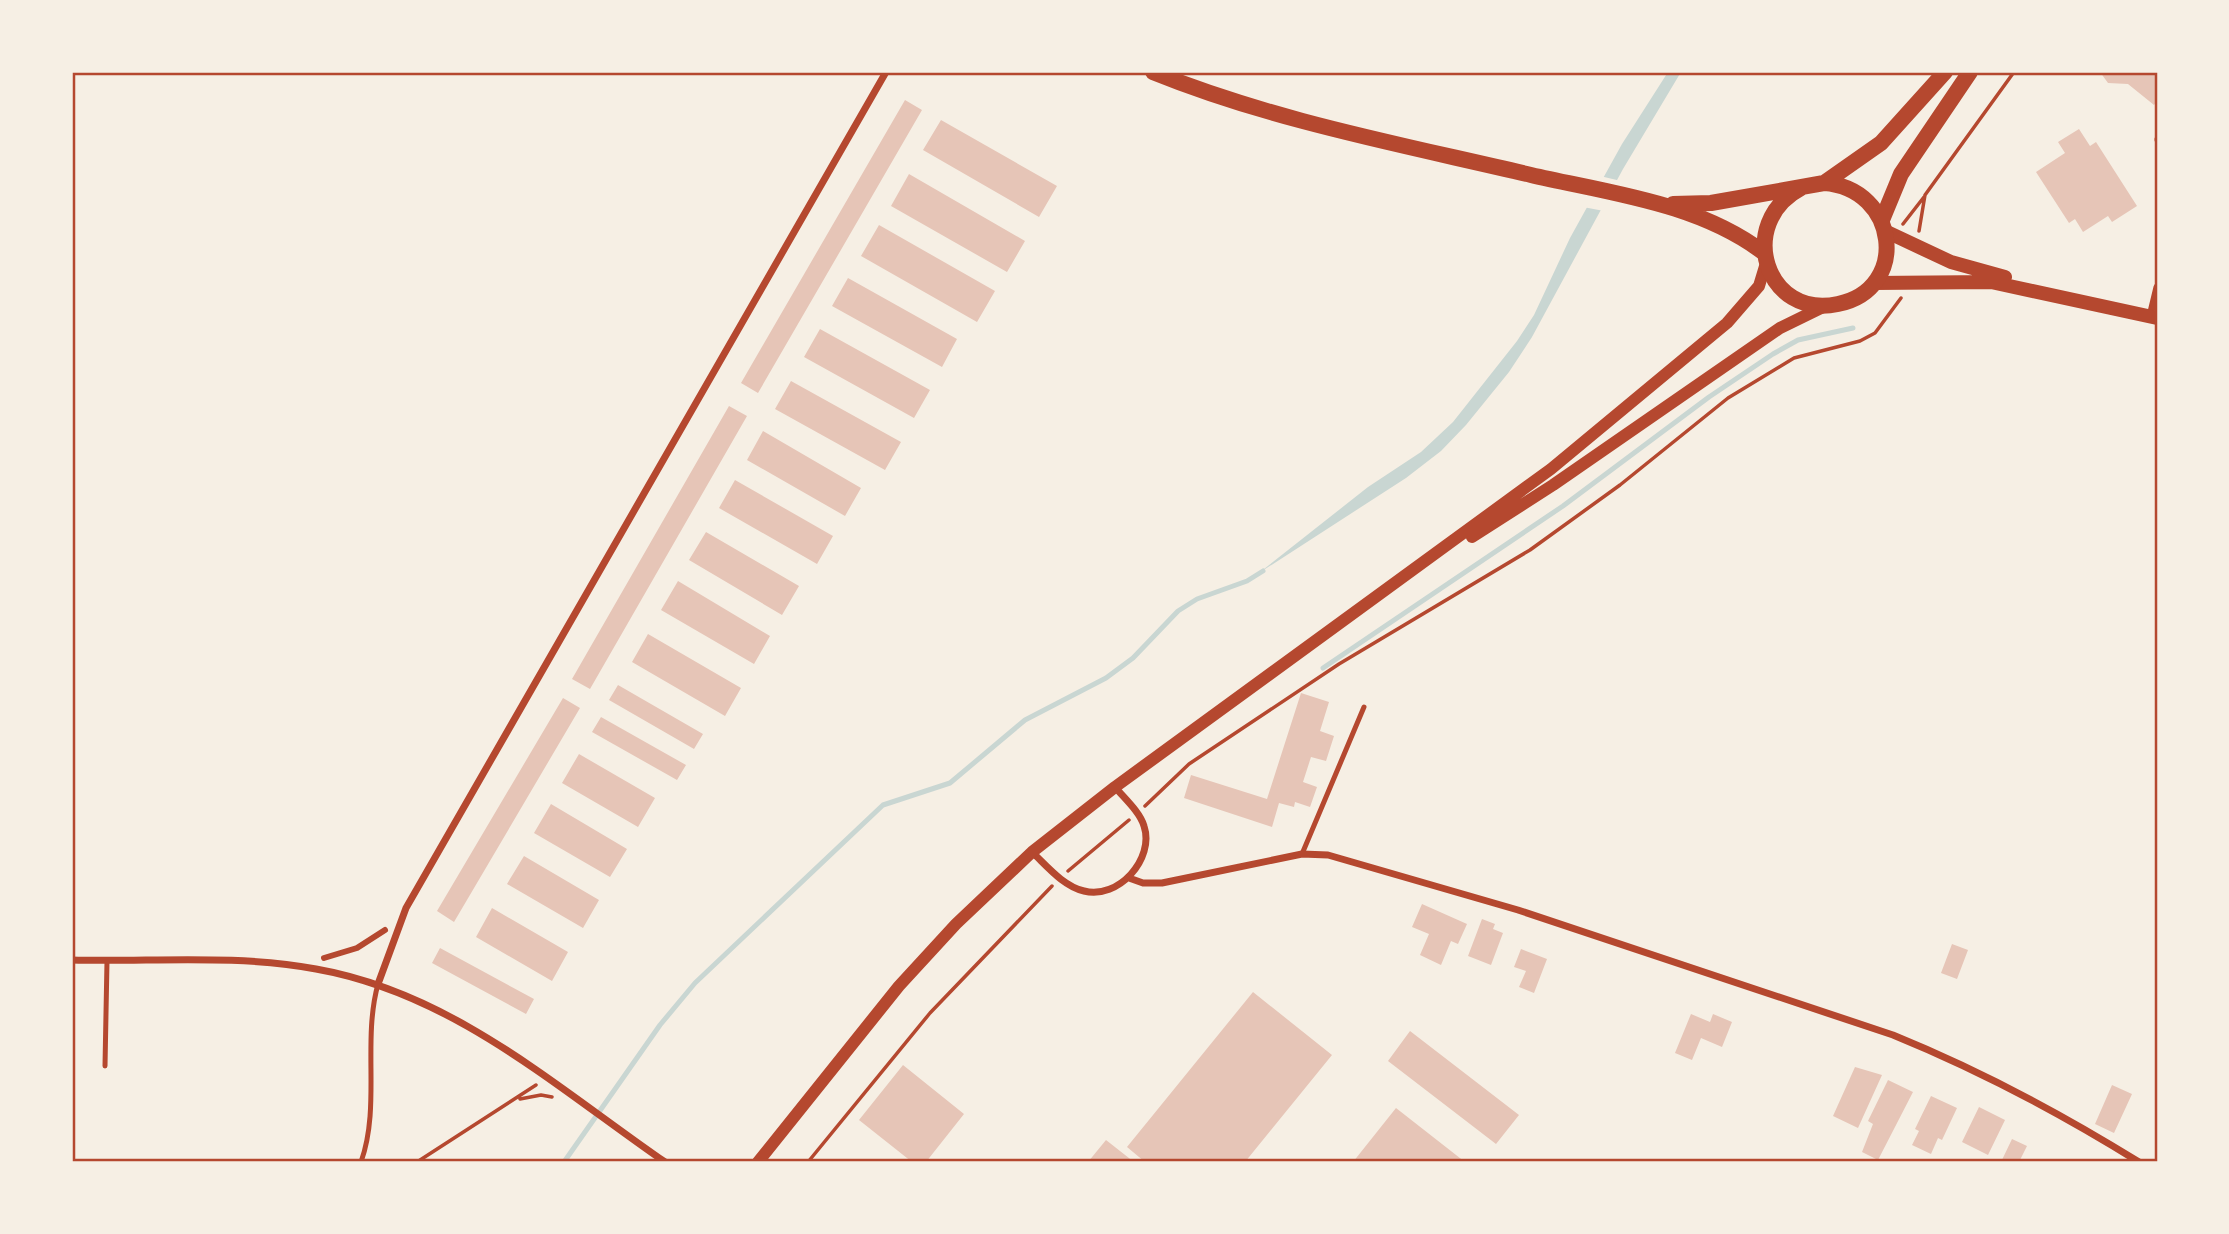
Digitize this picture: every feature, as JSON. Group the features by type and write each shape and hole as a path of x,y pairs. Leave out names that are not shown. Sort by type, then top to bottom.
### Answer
{"main road":[{"path":"1153,72 1307,122 1656,204 1731,230 1765,258 1777,282 1793,297 1825,306 1857,297 1874,283 1884,264 1901,174 1970,72"},
{"path":"1824,183 1881,144 1945,72"},
{"path":"1656,204 1711,203 1824,183 1836,184 1858,192 1868,200 1889,227 1919,247 1951,262 2066,297"},
{"path":"1765,258 1769,219 1782,200 1801,188"},
{"path":"1874,283 1991,282 2154,317"}],"street":[{"path":"378,984 405,908 886,72"},
{"path":"758,1162 899,986 956,924 1032,852 1115,787 1551,469 1715,334 1759,286 1765,258"},
{"path":"2154,317 2157,287"},
{"path":"1377,597 1553,485 1780,328 1825,306"},
{"path":"1032,852 1059,878 1084,891 1100,892 1129,878 1147,841 1144,825 1115,787"},
{"path":"1129,878 1143,883 1162,883 1302,854 1328,855 1351,860 1518,910 1893,1035 1948,1057 2028,1098 2138,1162"},
{"path":"324,958 357,948 385,930"},
{"path":"72,960 259,961 314,968 378,984 455,1018 499,1044 665,1162"}],"lane":[{"path":"1302,854 1364,707"},
{"path":"105,1066 107,961"},
{"path":"361,1162 369,1138 370,1013 378,984"}],"path":[{"path":"1889,227 1925,195 2014,72"},
{"path":"1919,247 1919,220 1925,195"},
{"path":"808,1162 922,1023 1059,878 1136,814 1189,764 1339,664 1530,550 1620,485 1728,398 1794,359 1860,341 1875,333 1894,311 1911,281"},
{"path":"417,1162 517,1100 536,1085"},
{"path":"517,1100 541,1094 552,1097"}],"shaded area":[{"path":"1668,72 1681,72 1623,169 1532,337 1509,372 1466,425 1441,451 1406,478 1259,573 1368,487 1421,452 1453,422 1517,341 1534,315 1570,238 1622,144"}],"pier":[{"path":"1600,176 1621,181 1604,211 1583,207"}],"building":[{"path":"2100,72 2157,72 2157,101 2154,105 2128,84 2108,83"},
{"path":"905,100 922,110 758,393 741,383"},
{"path":"941,120 1057,186 1039,217 923,150"},
{"path":"2079,129 2090,146 2096,142 2137,206 2112,222 2108,216 2083,232 2075,219 2069,223 2036,172 2065,153 2058,142"},
{"path":"909,174 1025,241 1007,272 891,206"},
{"path":"879,225 995,291 977,322 861,256"},
{"path":"848,278 957,339 942,367 832,306"},
{"path":"820,329 930,390 914,418 804,357"},
{"path":"791,381 901,442 885,470 775,409"},
{"path":"729,406 747,416 590,689 572,679"},
{"path":"763,431 861,488 845,516 747,460"},
{"path":"735,480 833,536 817,564 719,508"},
{"path":"706,532 799,586 782,615 689,560"},
{"path":"678,581 770,636 754,664 661,610"},
{"path":"648,634 741,688 725,716 632,662"},
{"path":"618,685 703,734 694,749 609,700"},
{"path":"1301,693 1329,702 1320,731 1334,736 1326,761 1311,757 1303,782 1317,787 1310,807 1295,802 1294,807 1279,803 1272,827 1184,798 1191,775 1267,799"},
{"path":"563,698 580,708 454,922 437,911"},
{"path":"601,717 686,765 677,780 592,732"},
{"path":"579,754 655,798 638,827 562,783"},
{"path":"551,804 627,849 610,877 534,833"},
{"path":"524,856 599,900 583,928 507,884"},
{"path":"1422,904 1467,924 1458,944 1451,941 1441,965 1420,955 1429,934 1412,927"},
{"path":"492,908 568,952 552,981 476,937"},
{"path":"1482,919 1495,924 1493,929 1503,933 1491,965 1468,956"},
{"path":"1952,944 1968,950 1957,979 1941,973"},
{"path":"440,948 534,999 526,1014 432,963"},
{"path":"1521,949 1547,959 1534,993 1519,987 1526,971 1514,967"},
{"path":"72,984 75,984 74,1047 72,1047"},
{"path":"1253,992 1332,1055 1245,1162 1145,1162 1127,1147"},
{"path":"1691,1014 1710,1022 1713,1014 1732,1022 1722,1047 1701,1038 1692,1060 1675,1053"},
{"path":"1410,1031 1519,1115 1496,1144 1388,1061"},
{"path":"903,1065 964,1114 926,1162 912,1162 859,1120"},
{"path":"1855,1067 1882,1075 1858,1128 1833,1116"},
{"path":"1888,1080 1913,1092 1878,1160 1862,1152 1873,1124 1868,1121"},
{"path":"2112,1085 2132,1094 2114,1133 2095,1124"},
{"path":"1931,1096 1957,1108 1942,1140 1938,1138 1931,1154 1912,1145 1919,1131 1915,1129"},
{"path":"1979,1107 2005,1120 1988,1155 1962,1142"},
{"path":"1396,1108 1465,1162 1353,1162"},
{"path":"2012,1139 2027,1146 2019,1162 2001,1162"},
{"path":"1106,1140 1134,1162 1088,1162"}],"waterway":[{"path":"1323,668 1563,506 1709,397 1773,354 1798,340 1853,328"},
{"path":"564,1162 660,1025 695,983 883,805 950,783 1025,720 1106,678 1133,658 1178,611 1197,599 1247,581 1263,571"}]}
